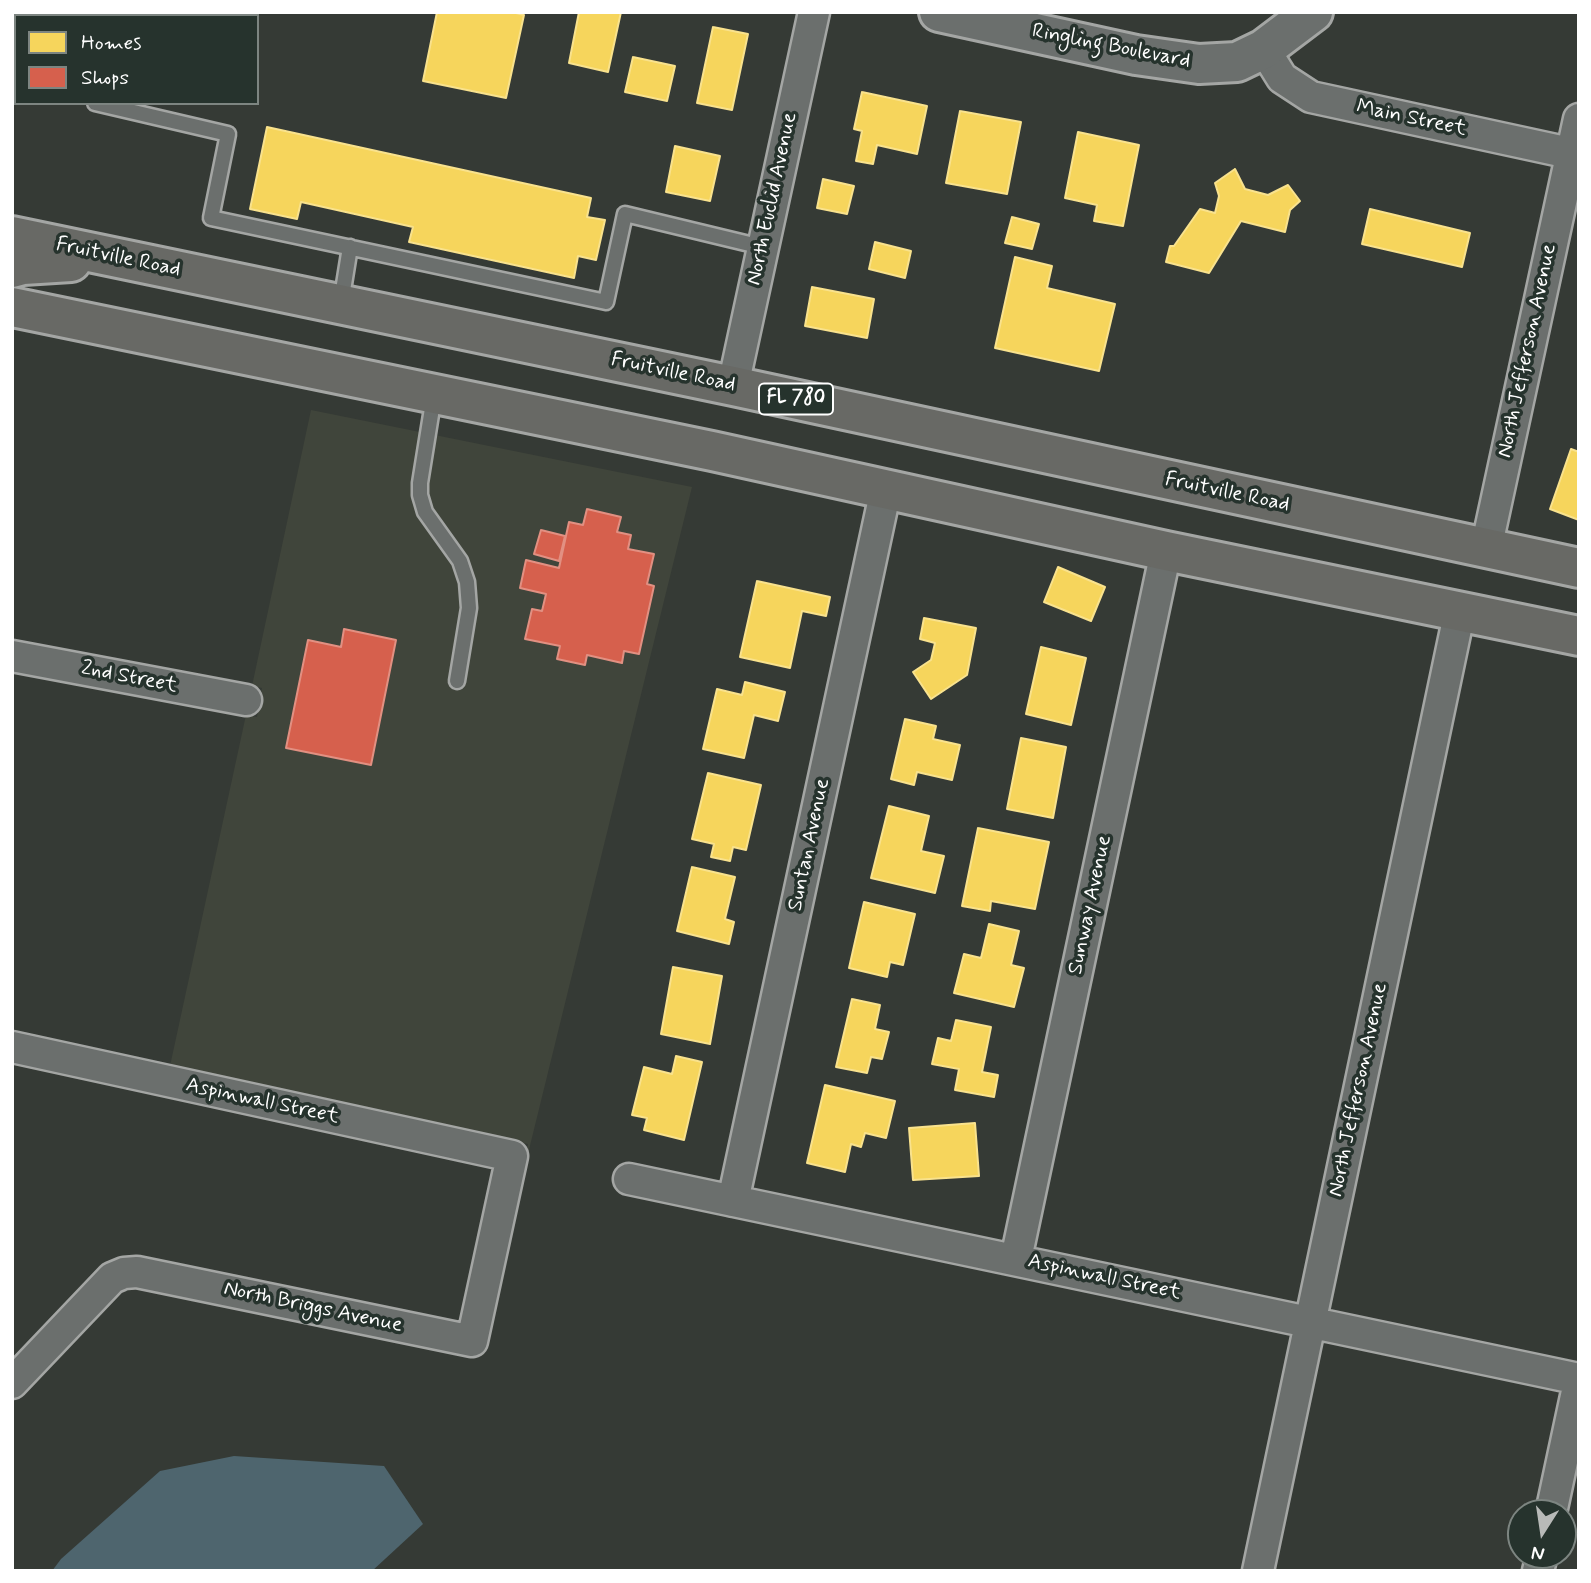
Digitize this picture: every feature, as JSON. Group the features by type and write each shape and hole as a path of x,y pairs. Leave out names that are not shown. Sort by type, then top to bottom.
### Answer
{"main road":[{"name":"Fruitville Road","path":"12,236 733,386 1579,568"},
{"path":"12,268 122,259"},
{"path":"12,307 1579,636"}],"street":[{"name":"North Euclid Avenue","path":"733,386 814,12"},
{"name":"Ringling Boulevard","path":"939,12 1136,55 1199,64 1237,62 1264,49 1313,12"},
{"name":"Main Street","path":"1264,49 1282,78 1311,97 1575,154"},
{"name":"North Jefferson Avenue","path":"1486,549 1575,154 1579,119"},
{"name":"Suntan Avenue","path":"733,1201 886,489"},
{"name":"Sunway Avenue","path":"1016,1259 1166,551"},
{"name":"North Jefferson Avenue","path":"1258,1571 1460,610"},
{"name":"2nd Street","path":"12,656 246,700"},
{"name":"Aspinwall Street","path":"12,1048 512,1156"},
{"name":"North Briggs Avenue","path":"12,1383 112,1278 124,1273 137,1272 465,1341 472,1340 512,1156"},
{"name":"Aspinwall Street","path":"629,1179 1016,1259 1579,1381"},
{"path":"1554,1499 1579,1381"}],"lane":[{"path":"103,105 228,134 211,218 606,302 625,214 762,247"},
{"path":"341,304 350,247"},
{"path":"434,394 420,495 425,512 460,561 467,582 468,608 457,681"}],"shaded area":[{"path":"311,410 692,487 524,1170 528,1144 170,1066 246,715 257,717 262,688 252,686"}],"water":[{"path":"234,1456 384,1466 423,1524 372,1571 52,1571 61,1559 160,1471"}],"building: Homes":[{"path":"92,12 136,12 136,14"},
{"path":"437,12 512,12 524,15 506,98 423,81"},
{"path":"579,12 621,12 608,72 569,63"},
{"path":"713,27 748,34 732,110 697,103"},
{"path":"633,57 675,66 667,101 625,92"},
{"path":"862,92 927,106 917,154 877,145 873,164 856,161 862,131 854,129"},
{"path":"960,111 1021,122 1007,194 946,183"},
{"path":"267,127 591,198 587,217 605,220 596,260 578,256 574,278 409,242 413,227 301,202 297,219 250,209"},
{"path":"1078,132 1139,145 1123,226 1094,221 1097,205 1065,198"},
{"path":"675,146 720,156 710,201 666,192"},
{"path":"1235,169 1245,189 1268,195 1288,185 1300,201 1290,210 1285,232 1241,221 1209,273 1166,262 1170,246 1174,246 1200,209 1215,213 1219,196 1215,183"},
{"path":"823,179 854,186 847,214 817,208"},
{"path":"1370,209 1470,233 1462,267 1362,244"},
{"path":"1012,217 1039,224 1032,249 1005,243"},
{"path":"875,242 911,251 905,278 869,269"},
{"path":"1015,257 1052,266 1047,288 1115,304 1099,371 995,348"},
{"path":"812,287 874,299 867,338 805,326"},
{"path":"1571,449 1579,452 1579,520 1550,509"},
{"path":"1058,567 1105,587 1091,621 1044,602"},
{"path":"757,581 830,597 826,616 802,611 790,668 740,657"},
{"path":"924,618 976,628 967,675 931,699 913,672 931,660 935,643 920,639"},
{"path":"1041,647 1086,658 1071,725 1026,714"},
{"path":"745,682 785,692 778,721 754,715 744,758 703,749 717,689 742,695"},
{"path":"905,719 936,726 933,739 960,745 952,780 917,772 914,785 891,779"},
{"path":"1021,738 1066,747 1053,818 1007,809"},
{"path":"708,773 761,785 746,850 733,847 730,861 711,857 714,844 692,839"},
{"path":"889,806 929,816 921,851 944,856 935,893 871,878"},
{"path":"978,828 1049,842 1035,909 991,901 990,911 962,906"},
{"path":"692,867 735,877 725,919 734,922 729,944 677,931"},
{"path":"864,902 915,914 903,965 890,962 887,977 849,968"},
{"path":"989,924 1019,931 1011,965 1024,968 1014,1007 954,993 964,954 981,958"},
{"path":"673,967 722,976 710,1044 661,1034"},
{"path":"852,999 880,1005 875,1029 889,1032 882,1059 871,1057 867,1073 836,1067"},
{"path":"956,1020 991,1027 982,1072 998,1075 994,1097 955,1090 959,1069 932,1064 938,1038 951,1041"},
{"path":"676,1056 702,1062 684,1140 644,1130 647,1118 632,1115 644,1067 672,1074"},
{"path":"825,1085 895,1101 886,1138 865,1133 861,1147 851,1144 845,1172 807,1163"},
{"path":"975,1123 979,1176 913,1180 909,1128"}],"building: Shops":[{"path":"587,509 621,517 617,532 631,535 628,549 654,554 647,584 654,586 639,654 624,651 622,663 587,655 585,665 557,659 560,646 525,639 532,609 542,611 546,594 520,588 526,560 559,568 569,522 583,525"},
{"path":"541,530 565,536 559,561 534,554"},
{"path":"344,629 396,640 371,765 286,748 308,640 341,647"}]}
